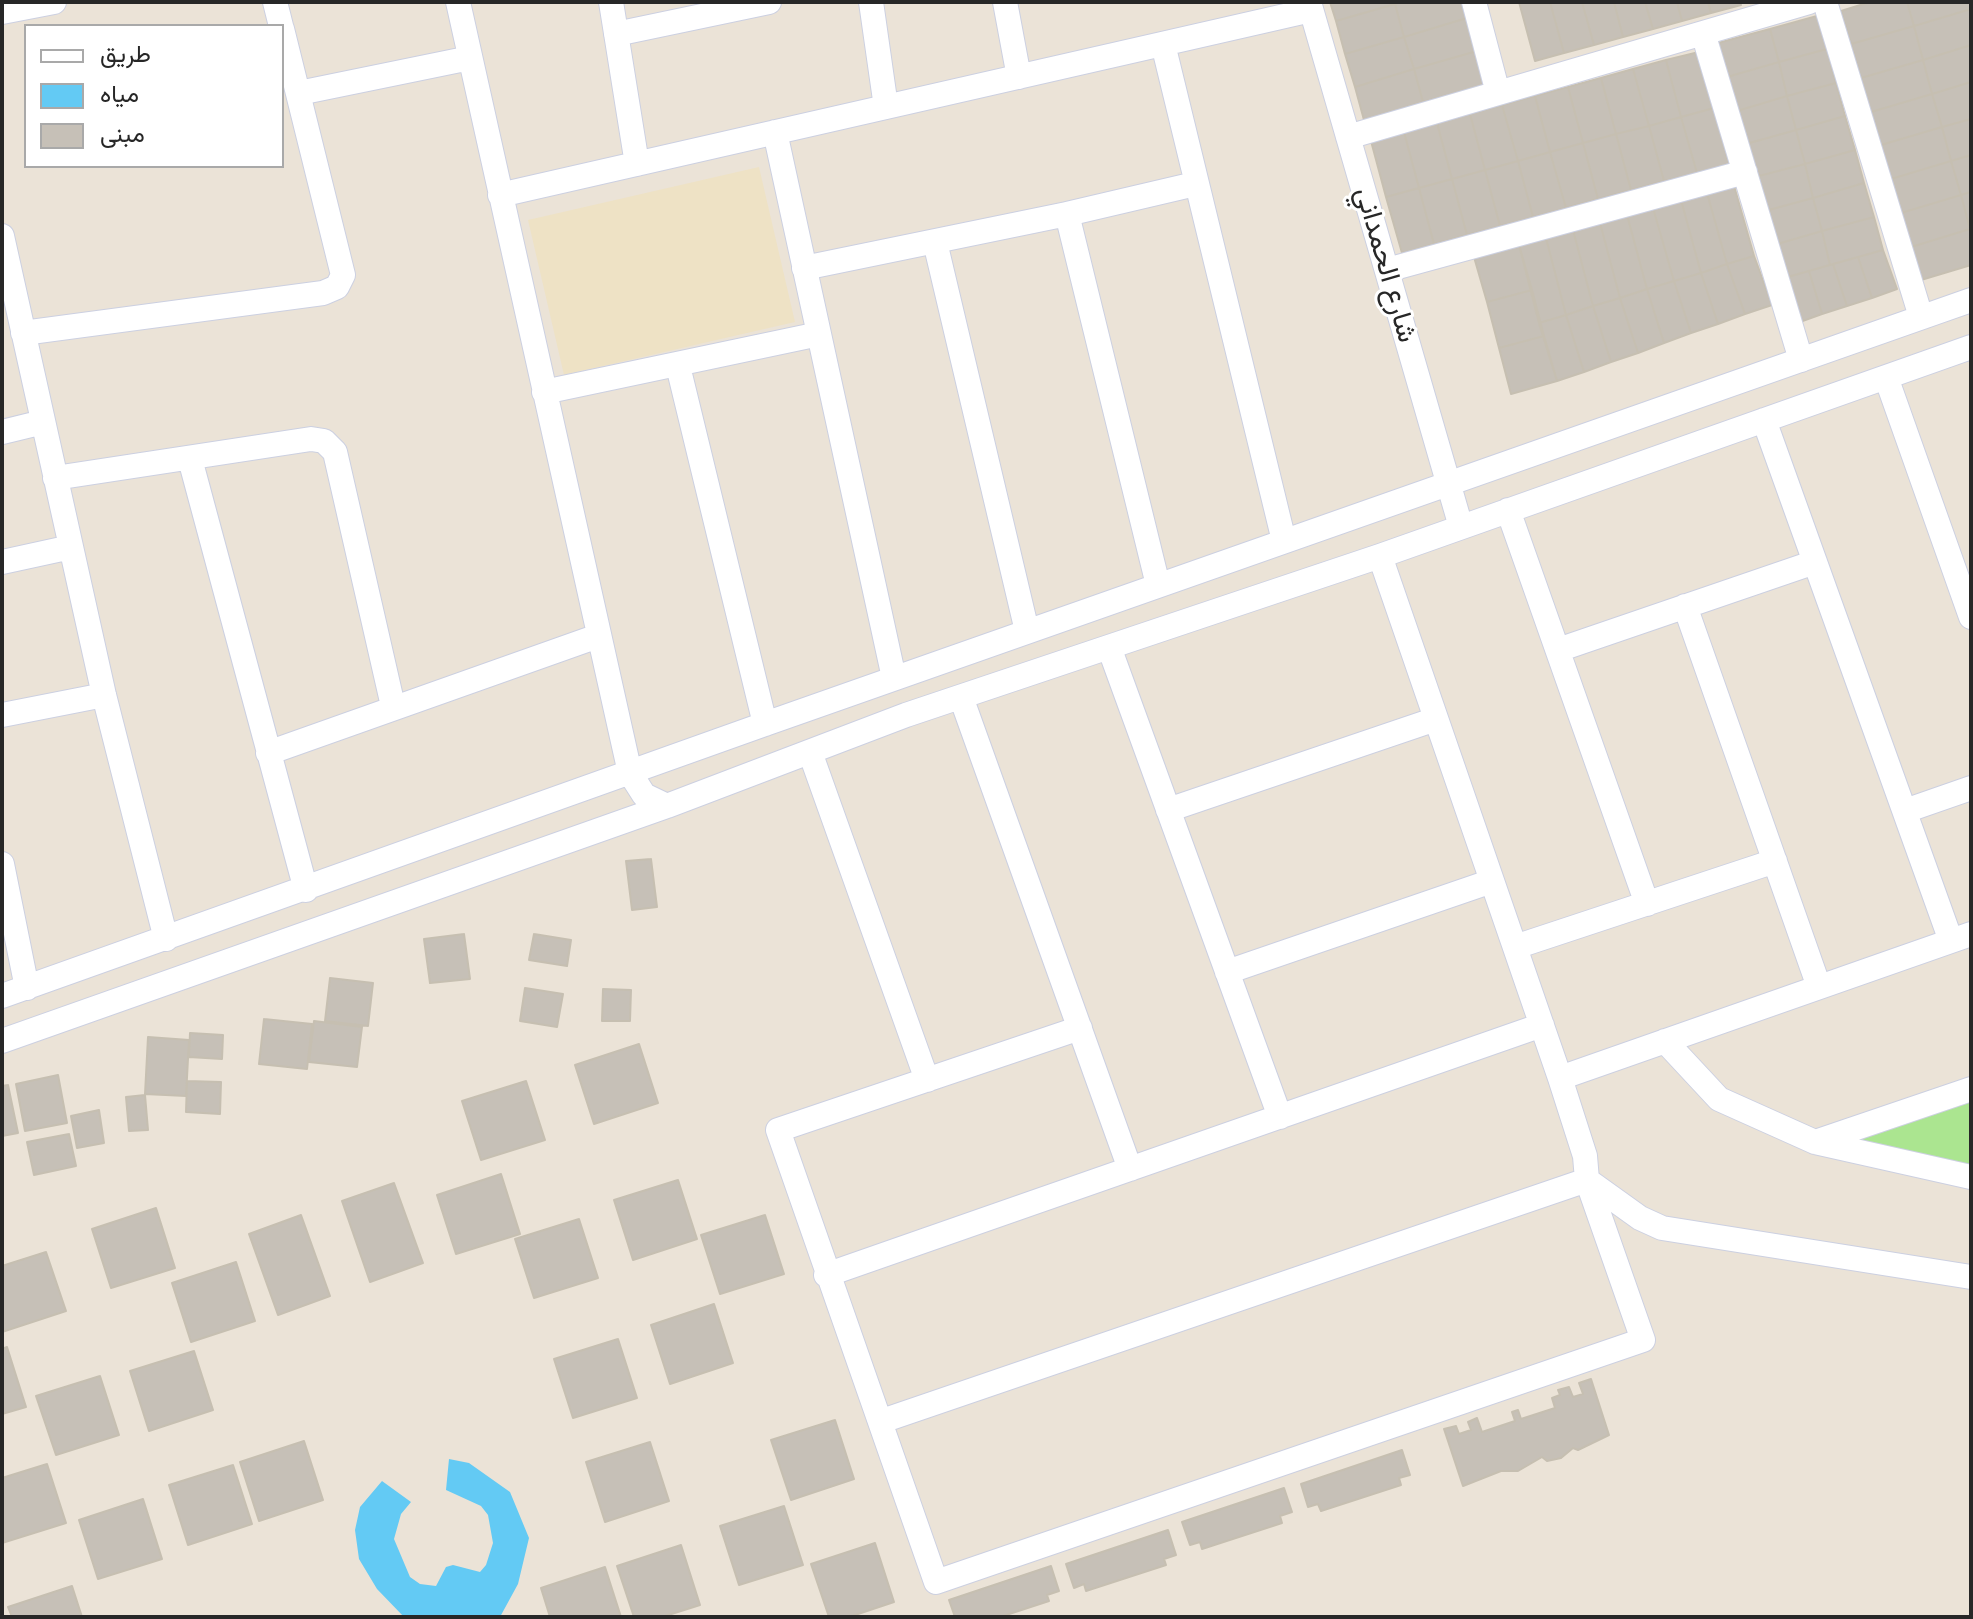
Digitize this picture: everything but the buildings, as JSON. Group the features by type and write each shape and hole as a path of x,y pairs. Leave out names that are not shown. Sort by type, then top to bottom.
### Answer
{"street":[{"path":"2,12 54,2"},
{"path":"275,2 281,24"},
{"path":"458,2 630,773 644,795 667,806"},
{"path":"611,2 637,164"},
{"path":"616,34 769,2"},
{"path":"871,2 886,107"},
{"path":"1005,2 1019,77"},
{"path":"1474,2 1498,93"},
{"path":"1348,137 1809,2"},
{"path":"1825,2 1921,317"},
{"path":"500,195 1163,44 1310,6"},
{"name":"شارع الحمداني","path":"1310,6 1446,484 1461,527"},
{"path":"1703,33 1801,360"},
{"path":"23,333 323,293 337,287 343,275 284,35"},
{"path":"1163,44 1284,541"},
{"path":"299,93 470,58"},
{"path":"775,132 894,678"},
{"path":"1387,270 1745,172"},
{"path":"804,268 1067,214 1195,184"},
{"path":"1067,214 1158,585"},
{"path":"2,236 104,695 166,939"},
{"path":"935,242 1027,631"},
{"path":"2,996 894,678 1971,300"},
{"path":"544,392 819,334"},
{"path":"2,1041 667,806 961,697 1380,556 1971,347"},
{"path":"678,366 765,724"},
{"path":"1886,377 1971,617"},
{"path":"1560,1078 1961,937 1905,811 1764,420"},
{"path":"2,432 43,422"},
{"path":"55,478 311,439 324,441 335,452 393,706"},
{"path":"190,459 306,890"},
{"path":"1508,510 1647,904"},
{"path":"2,562 71,547"},
{"path":"1080,1028 778,1130 826,1275 882,1421 936,1582 1643,1340 1587,1180 1585,1156 1560,1078 1380,556"},
{"path":"1558,650 1815,562"},
{"path":"1685,606 1819,987"},
{"path":"268,753 393,706 598,636"},
{"path":"1109,647 1280,1117"},
{"path":"2,715 104,695"},
{"path":"961,697 1130,1169"},
{"path":"1168,810 1436,719"},
{"path":"810,752 927,1080"},
{"path":"1905,811 1971,788"},
{"path":"1515,947 1775,861"},
{"path":"2,864 27,988"},
{"path":"1227,972 1492,881"},
{"path":"826,1275 1542,1025"},
{"path":"1665,1041 1719,1099 1815,1142 1971,1177"},
{"path":"1815,1142 1971,1089"},
{"path":"1587,1180 1640,1218 1662,1228 1971,1277"},
{"path":"882,1421 1587,1180"}],"shaded area":[{"path":"759,167 795,322 564,375 528,220"}],"green space":[{"path":"1971,1095 1971,1170 1833,1141"}],"water":[{"path":"449,1459 469,1463 510,1492 529,1538 518,1584 500,1617 404,1617 377,1589 359,1559 355,1530 360,1507 382,1481 411,1502 401,1514 394,1539 410,1577 420,1584 436,1586 446,1567 453,1565 480,1572 486,1565 493,1543 488,1515 481,1506 446,1490"}]}
